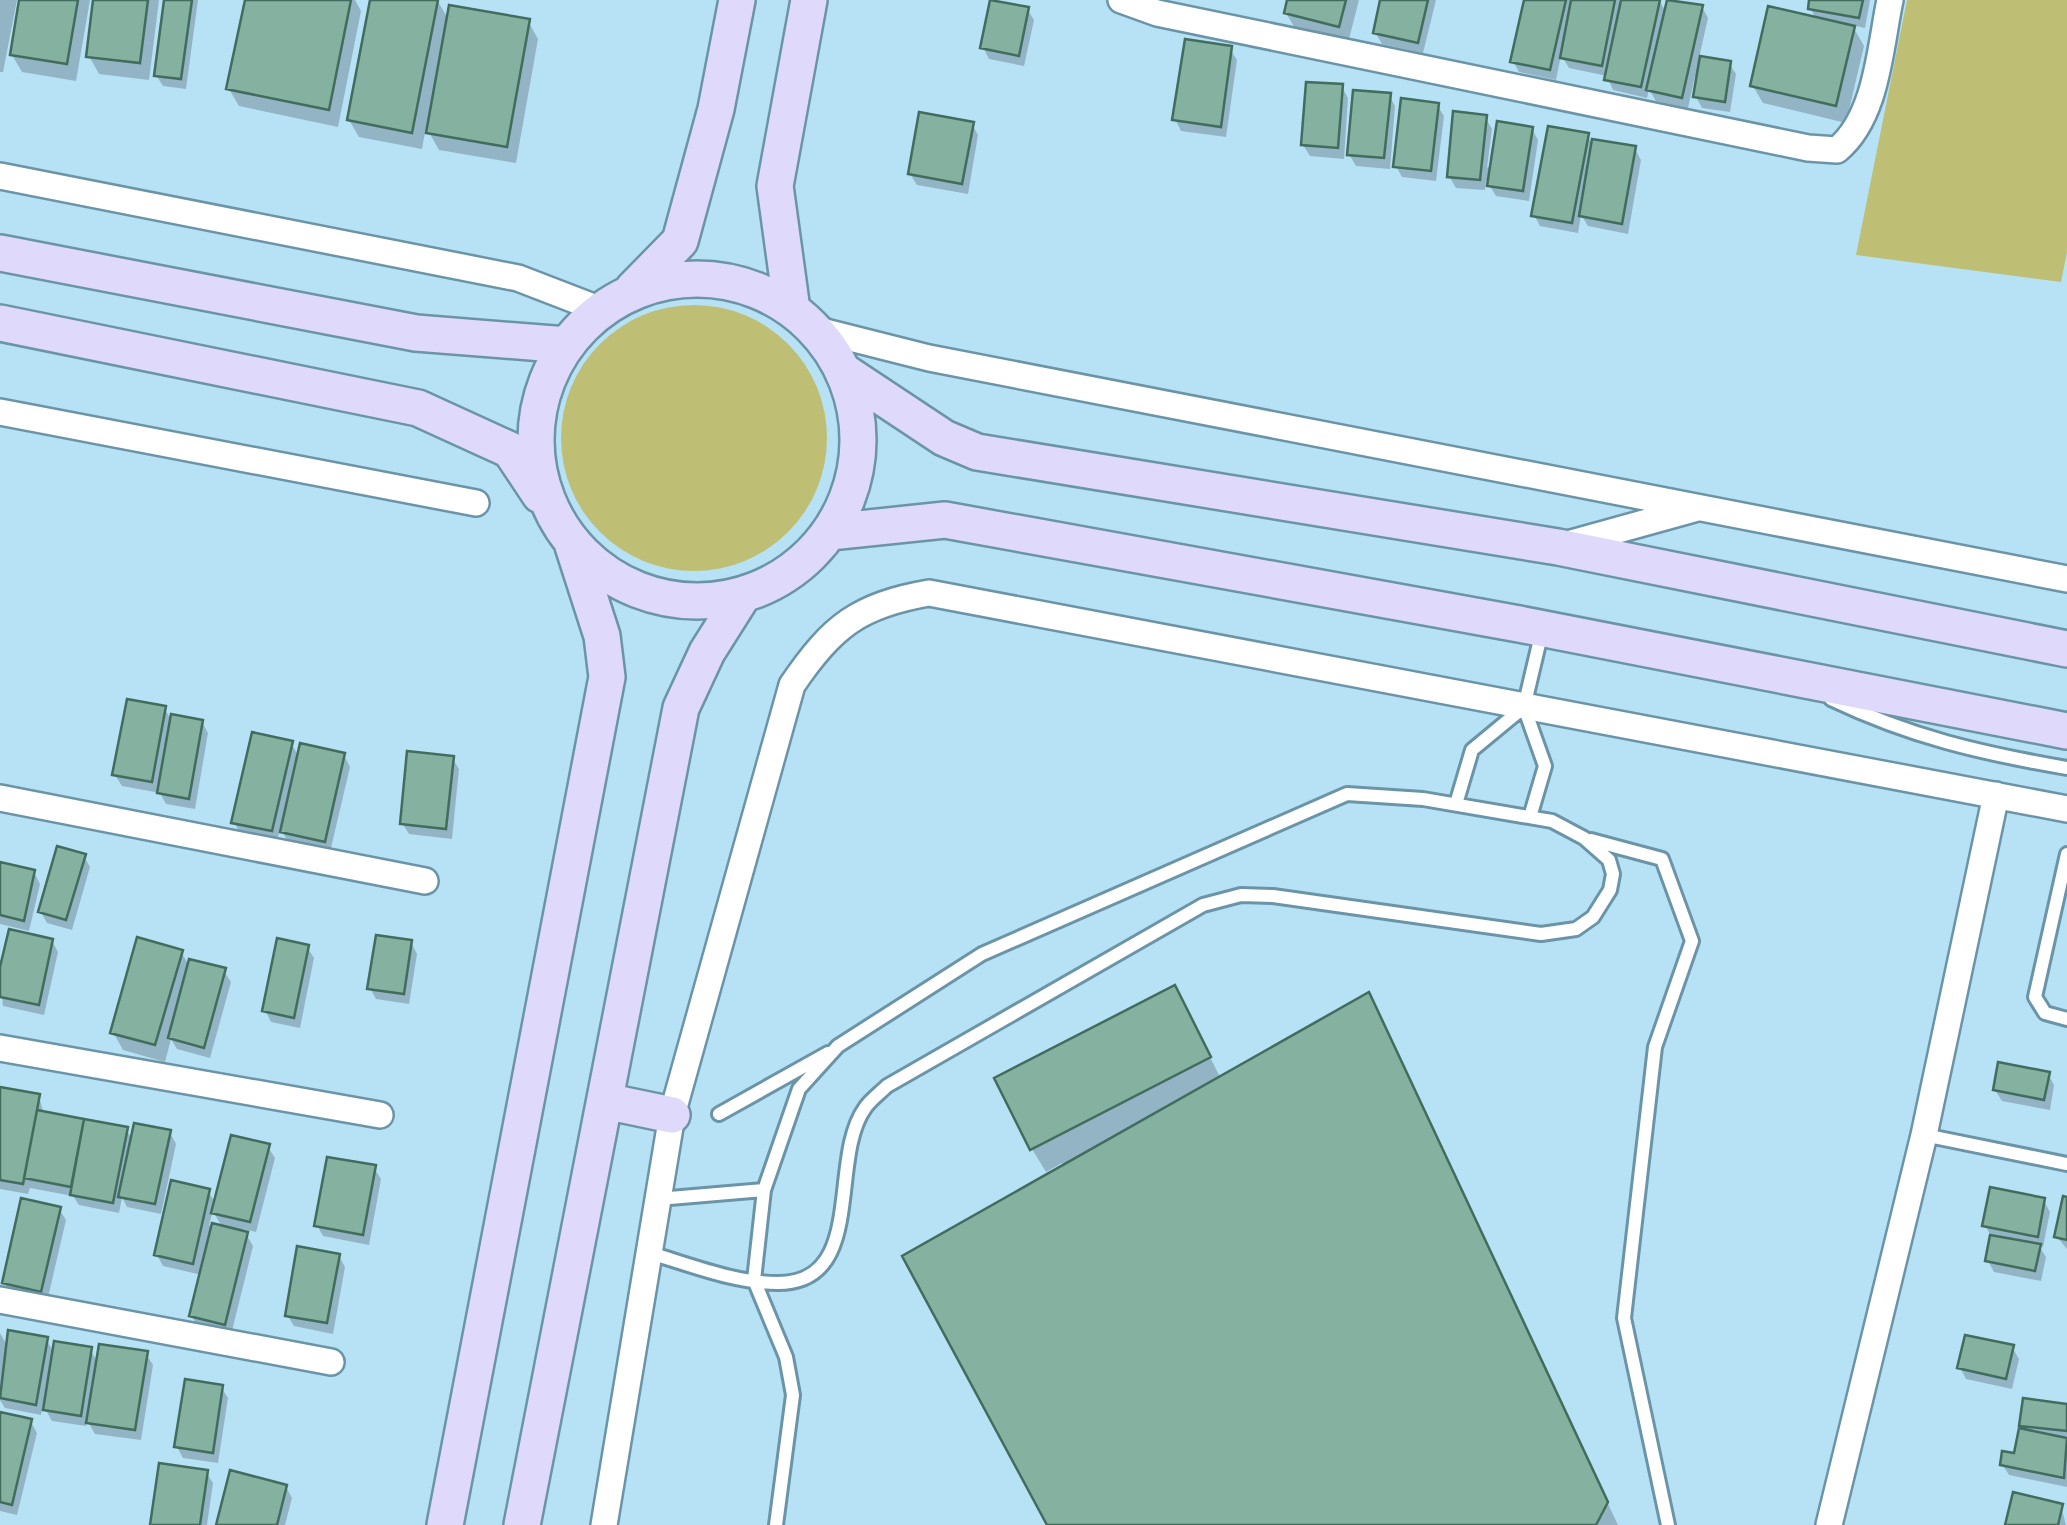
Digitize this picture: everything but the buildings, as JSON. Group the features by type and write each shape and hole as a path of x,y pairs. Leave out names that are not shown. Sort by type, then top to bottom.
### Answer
{"street":[{"path":"445,1525 607,677 602,636 540,478 536,431 544,386 566,345 680,241 716,109 737,0"},
{"path":"810,0 774,186 805,320 846,373 944,438 977,452 1558,547 2067,649"},
{"path":"1121,0 1157,13 1808,148 1838,150 1854,136 1871,88 1890,0"},
{"path":"0,176 518,278 615,302 666,281 704,278 742,284 805,320 928,358 2067,579"},
{"path":"0,253 416,333 566,345"},
{"path":"0,324 418,408 510,450 564,532 608,575 655,596 699,602 743,595 792,571 830,532 854,482 859,427 846,373"},
{"path":"0,412 476,503"},
{"path":"1558,547 1699,507"},
{"path":"830,532 945,520 1543,629 2067,732"},
{"path":"604,1525 672,1115 792,685 815,651 878,602 929,593 2067,809"},
{"path":"522,1525 681,708 708,652 743,595"},
{"path":"1829,1525 1924,1134 1996,796"},
{"path":"0,798 425,881"},
{"path":"0,1048 380,1115"},
{"path":"605,1101 672,1115"},
{"path":"0,1300 331,1362"}],"lane":[{"path":"1530,817 1545,766 1524,707 1543,629"},
{"path":"1780,676 1896,730 1956,748 2067,768"},
{"path":"1456,804 1472,750 1524,707"},
{"path":"719,1114 838,1046 982,954 1346,794 1456,804 1552,821 1584,838 1662,859 1692,940 1655,1047 1624,1318 1668,1525"},
{"path":"650,1254 754,1280 778,1283 806,1279 834,1253 854,1136 863,1109 887,1086 1203,905 1241,896 1273,896 1541,934 1563,933 1593,917 1610,890 1613,874 1609,860 1584,838"},
{"path":"2067,854 2036,998 2044,1013 2067,1019"},
{"path":"776,1525 793,1395 786,1356 754,1280 764,1190 800,1089 838,1046"},
{"path":"1924,1134 2067,1164"},
{"path":"658,1199 764,1190"}],"green space":[{"path":"1907,0 2067,0 2067,252 2061,282 1856,255"},
{"path":"694,305 745,316 788,344 816,387 827,438 816,489 788,532 745,560 694,571 643,560 600,532 572,489 561,438 572,387 600,344 643,316"}]}
